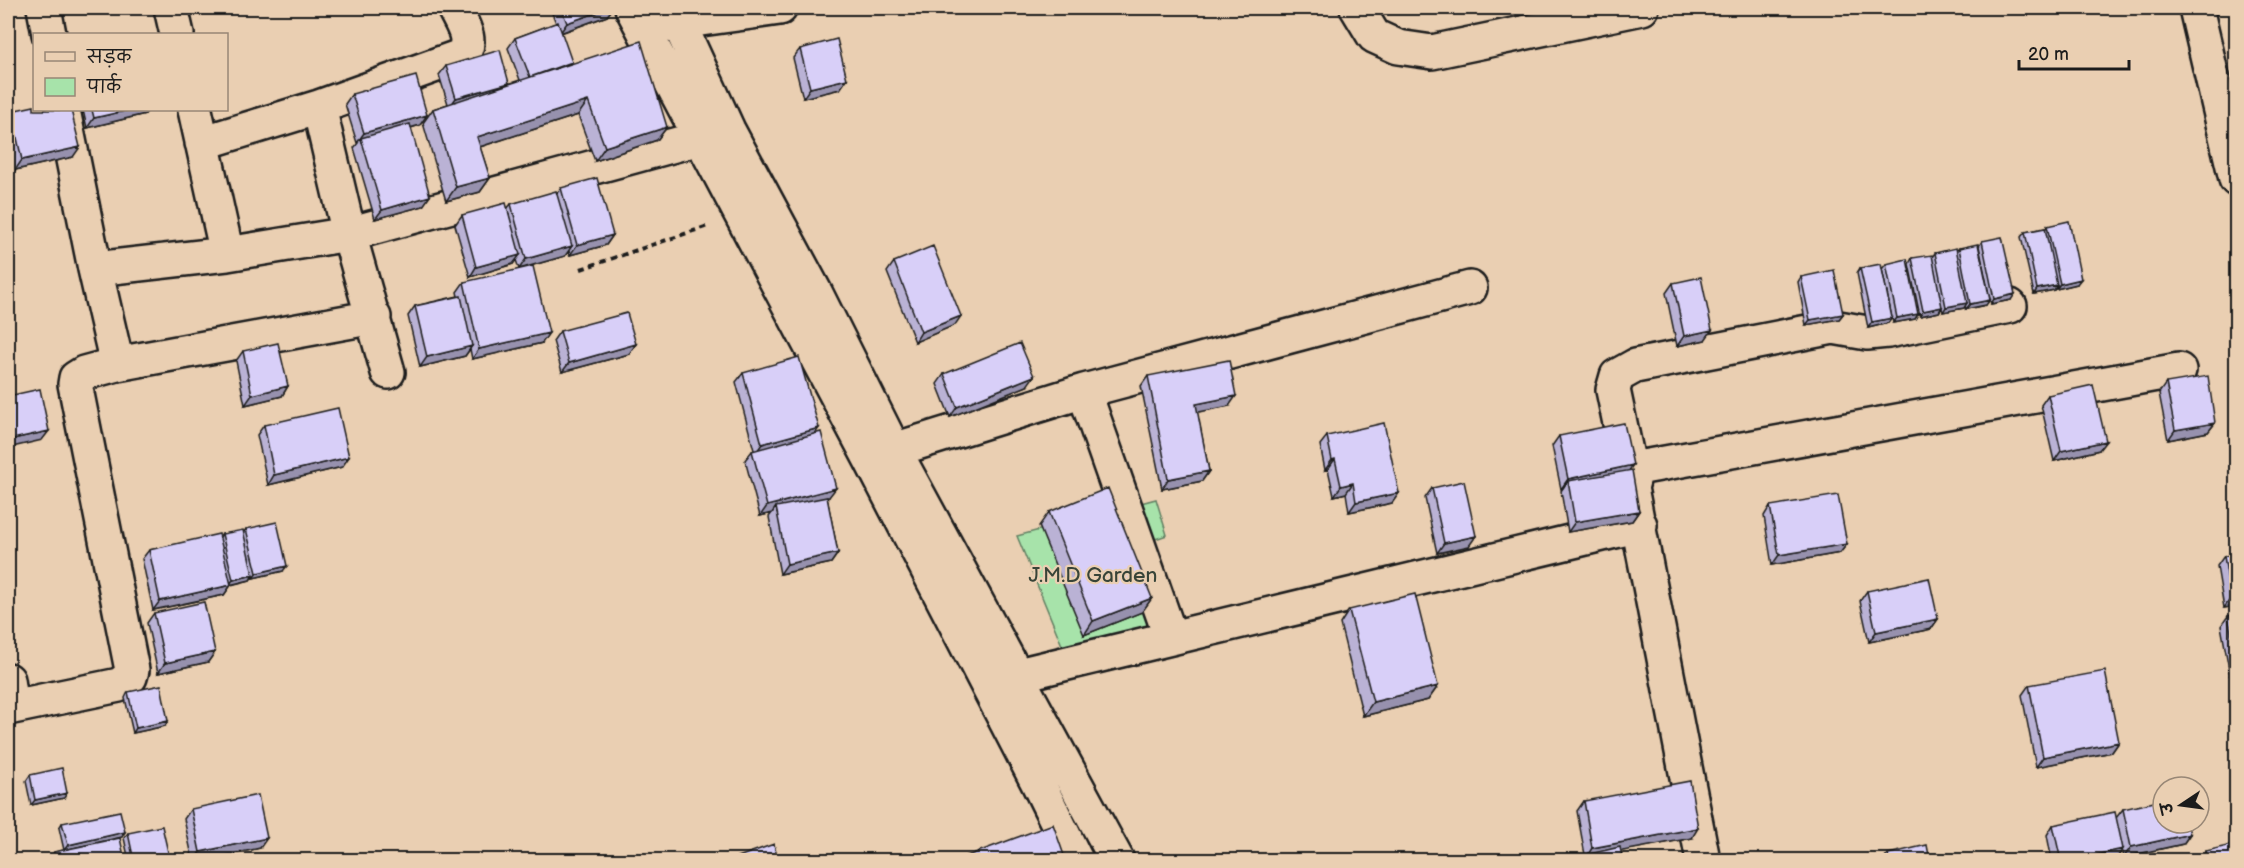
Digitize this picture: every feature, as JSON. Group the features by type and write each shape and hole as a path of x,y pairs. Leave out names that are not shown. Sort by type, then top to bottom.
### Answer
{"street":[{"path":"44,8 49,33"},
{"path":"171,8 177,33"},
{"path":"202,143 319,107 460,56 468,46 467,37 454,8"},
{"path":"780,8 676,15 639,20 740,215 1018,675 1117,861"},
{"path":"1357,8 1374,36 1398,47 1432,52 1642,8"},
{"path":"2196,8 2236,179"},
{"path":"676,15 728,130 815,292 883,455 986,683 1076,861"},
{"path":"319,107 349,234 388,372"},
{"path":"63,111 117,364"},
{"path":"195,111 227,254"},
{"path":"95,269 227,254 349,234 700,138"},
{"path":"883,455 1084,391 1470,288"},
{"path":"1632,480 1613,390 1617,376 1635,366 1833,327 1867,333 1888,331 2010,306"},
{"path":"9,698 119,685 130,677 131,663 75,384 76,378 79,375 117,364 374,317"},
{"path":"1703,861 1640,525 1631,488 1635,473 1643,467 2178,370"},
{"path":"1084,391 1170,638"},
{"path":"986,683 1640,525"}],"path":[{"path":"581,269 740,215"}],"green space":[{"name":"J.M.D Garden","path":"1156,499 1167,535 1141,544 1165,620 1064,650 1017,536"}],"building":[{"path":"561,8 610,8 567,23"},
{"path":"558,22 572,62 530,77 515,38"},
{"path":"837,39 847,79 810,88 800,49"},
{"path":"641,41 667,127 605,147 588,101 477,137 490,178 456,187 433,109"},
{"path":"500,50 509,83 456,98 446,66"},
{"path":"416,76 427,115 364,133 352,94"},
{"path":"33,106 33,111 71,111 80,147 22,160 11,111"},
{"path":"92,111 125,111 94,118"},
{"path":"410,124 430,196 382,210 361,138"},
{"path":"597,178 613,235 577,245 561,188"},
{"path":"556,191 572,246 526,259 511,204"},
{"path":"506,203 520,255 476,267 462,215"},
{"path":"2069,221 2081,279 2060,284 2047,226"},
{"path":"2045,228 2057,285 2037,289 2025,232"},
{"path":"2002,237 2015,294 1994,299 1982,241"},
{"path":"1978,244 1990,300 1970,304 1959,248"},
{"path":"933,246 961,316 921,332 894,262"},
{"path":"1956,248 1967,303 1946,307 1935,253"},
{"path":"1932,255 1942,307 1923,311 1912,258"},
{"path":"1907,259 1918,314 1897,318 1886,264"},
{"path":"1881,264 1892,318 1872,322 1860,268"},
{"path":"533,266 549,333 479,349 464,282"},
{"path":"1834,270 1843,314 1810,320 1801,277"},
{"path":"1701,277 1712,330 1684,336 1673,283"},
{"path":"461,296 472,346 427,357 415,306"},
{"path":"627,313 636,344 569,363 560,331"},
{"path":"278,343 288,386 252,395 243,351"},
{"path":"1020,343 1034,376 957,407 944,374"},
{"path":"799,357 819,428 762,444 743,373"},
{"path":"1229,360 1236,396 1196,404 1209,471 1168,479 1148,376"},
{"path":"2208,376 2215,423 2175,430 2166,383"},
{"path":"2093,385 2106,441 2061,451 2048,395"},
{"path":"40,389 49,431 8,440 8,396"},
{"path":"338,408 349,457 274,475 264,425"},
{"path":"1384,423 1399,493 1356,502 1353,483 1341,486 1327,436"},
{"path":"1624,423 1633,465 1568,479 1559,436"},
{"path":"821,432 836,488 767,506 752,451"},
{"path":"1632,470 1639,511 1575,522 1568,481"},
{"path":"1464,481 1476,536 1444,543 1432,488"},
{"path":"1108,488 1152,598 1093,621 1049,512"},
{"path":"1838,495 1847,544 1779,555 1770,506"},
{"path":"827,497 838,553 787,564 776,507"},
{"path":"277,522 287,566 257,573 246,529"},
{"path":"243,530 253,575 233,580 222,534"},
{"path":"219,534 231,585 160,601 149,550"},
{"path":"2236,554 2236,597 2231,598 2224,556"},
{"path":"1929,578 1938,619 1876,632 1867,591"},
{"path":"1415,594 1438,686 1373,702 1349,610"},
{"path":"204,602 215,652 165,663 154,613"},
{"path":"2236,615 2236,662 2228,616"},
{"path":"2105,671 2119,742 2043,757 2029,685"},
{"path":"161,685 168,721 136,728 128,692"},
{"path":"62,768 67,793 35,800 30,775"},
{"path":"1690,781 1698,828 1592,848 1584,801"},
{"path":"258,795 267,838 200,852 191,809"},
{"path":"2151,803 2151,835 2185,835 2131,847 2123,809"},
{"path":"120,811 125,832 68,845 62,823"},
{"path":"2115,812 2123,849 2061,861 2053,825"},
{"path":"1053,824 1066,861 956,861 956,860"},
{"path":"162,826 170,861 134,861 128,833"},
{"path":"120,838 125,861 55,861 54,852"},
{"path":"774,844 778,861 727,861"},
{"path":"2236,844 2236,861 2208,861 2206,851"},
{"path":"1927,845 1930,861 1889,861 1888,854"},
{"path":"1620,847 1623,861 1560,861"},
{"path":"1854,856 1855,861 1834,861"}]}
